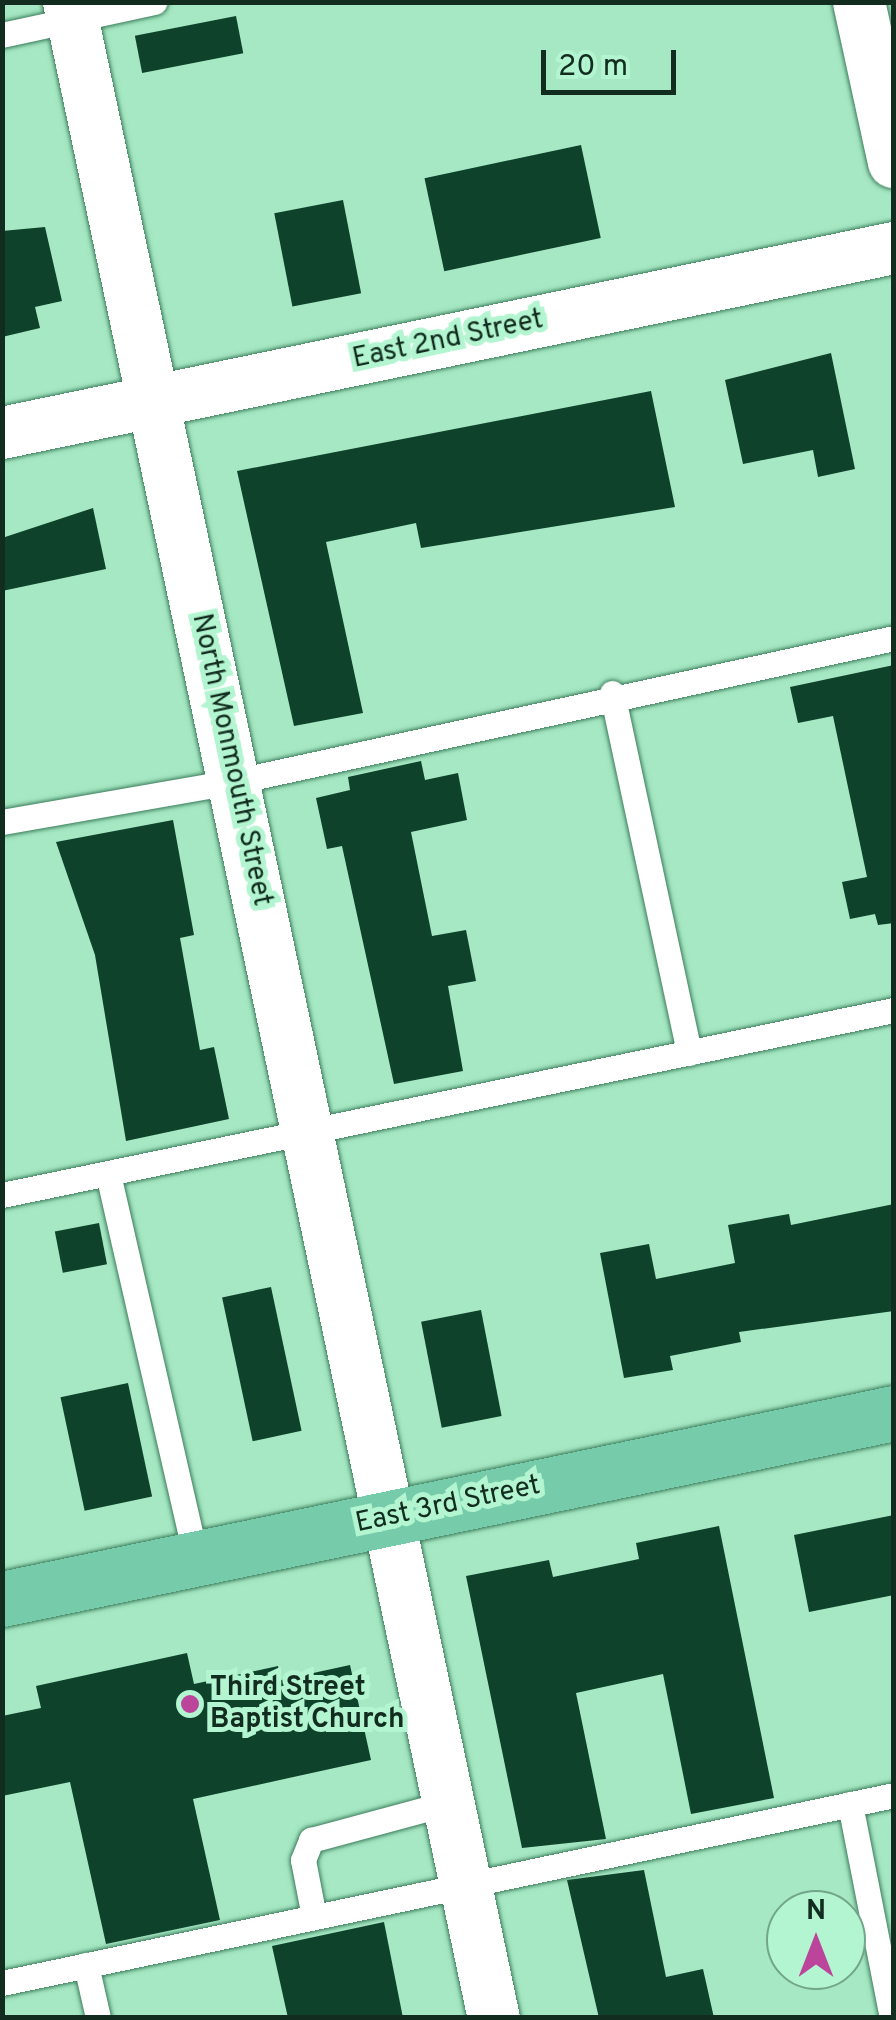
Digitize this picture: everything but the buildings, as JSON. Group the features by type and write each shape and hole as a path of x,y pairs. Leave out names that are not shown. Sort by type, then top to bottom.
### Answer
{"main road":[{"name":"East 3rd Street","path":"2,1599 894,1413"}],"street":[{"path":"858,2 894,162"},
{"name":"North Monmouth Street","path":"71,11 237,782 494,2018"},
{"name":"East 2nd Street","path":"2,433 894,248"}],"lane":[{"path":"2,36 71,11 154,2"},
{"path":"2,822 237,782 612,692 894,638"},
{"path":"612,692 690,1053"},
{"path":"2,1196 894,1010"},
{"path":"108,1174 196,1558"},
{"path":"2,1983 894,1795"},
{"path":"314,1917 302,1860 311,1840 448,1803"},
{"path":"850,1804 892,2018"},
{"path":"86,1965 98,2018"}],"place":[{"name":"Third Street Baptist Church","path":"190,1704"}]}
